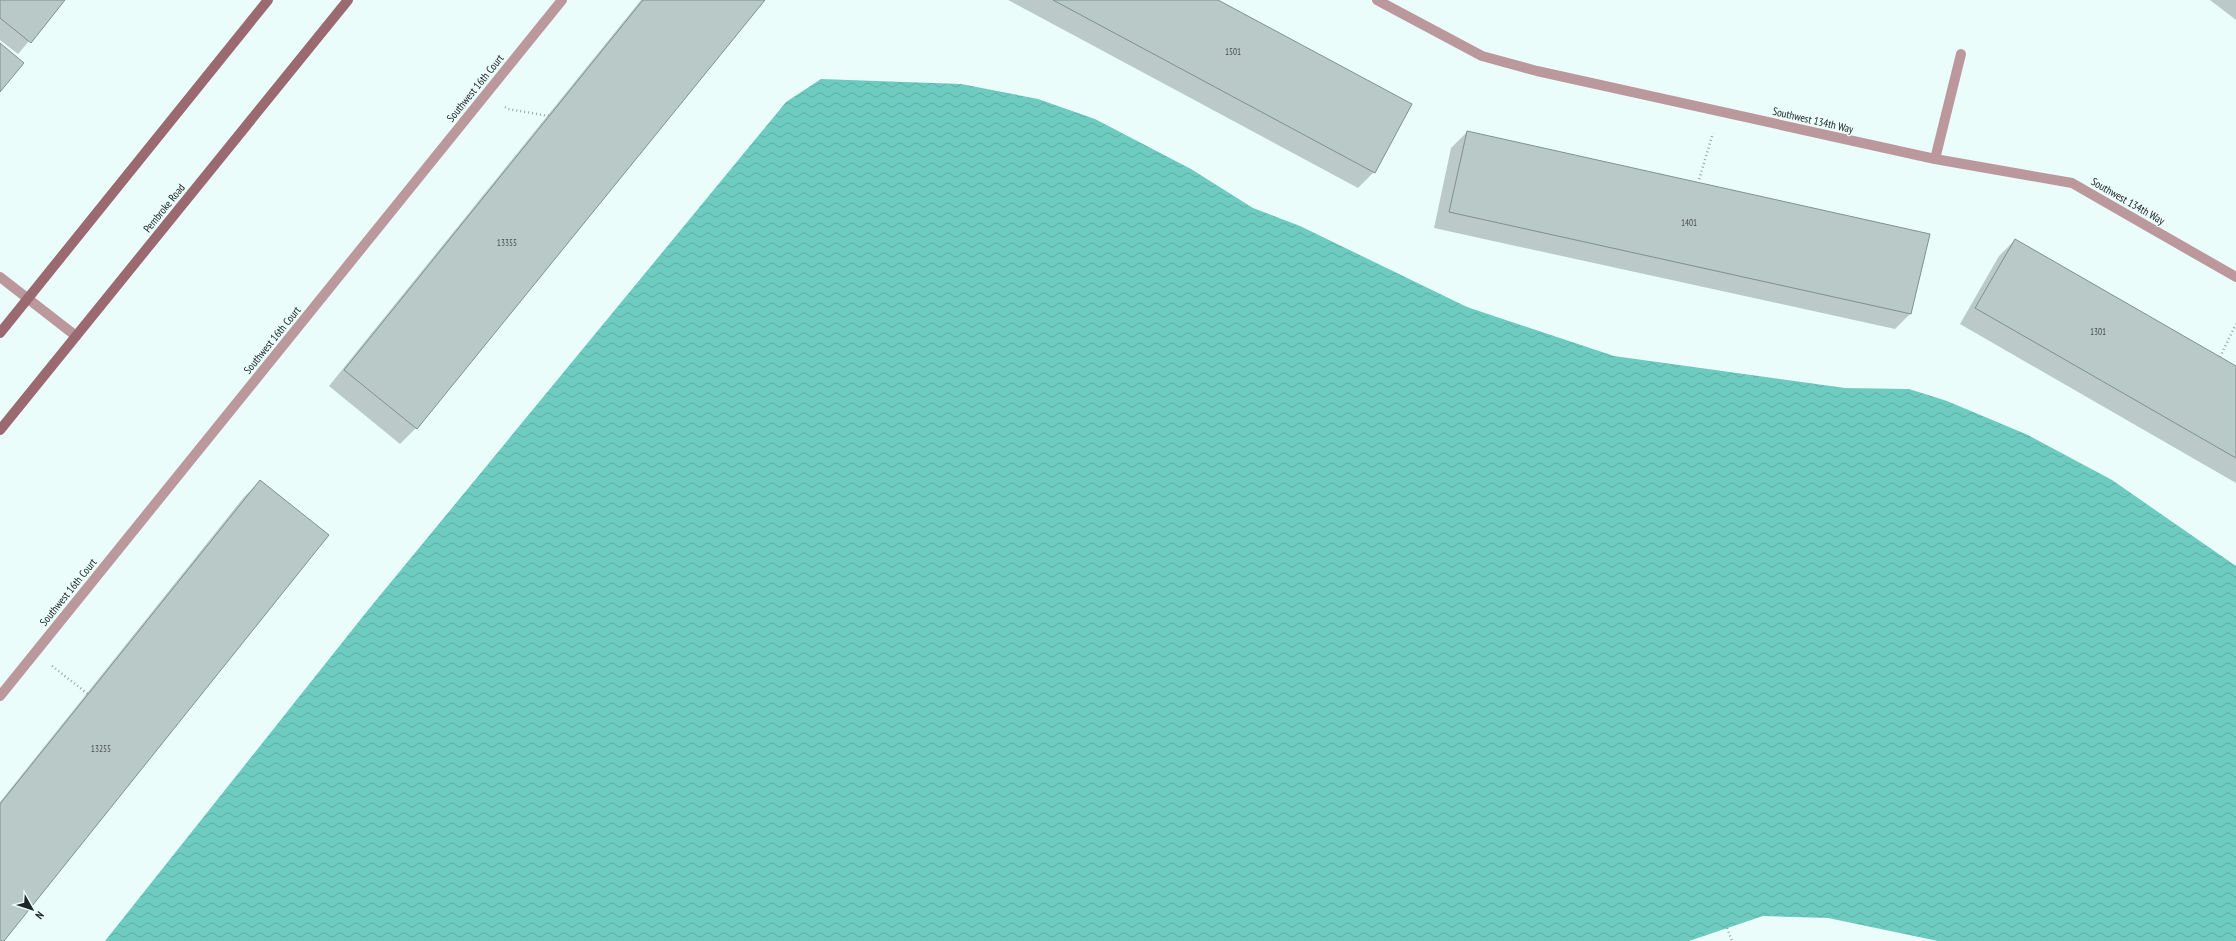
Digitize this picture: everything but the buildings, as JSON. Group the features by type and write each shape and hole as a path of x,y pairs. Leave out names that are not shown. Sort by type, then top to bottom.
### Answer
{"main road":[{"path":"0,334 268,0"},
{"name":"Pembroke Road","path":"0,430 348,0"}],"street":[{"name":"Southwest 16th Court","path":"0,696 562,0"},
{"name":"Southwest 134th Way","path":"1378,0 1482,56 1537,71 1935,159 2072,183 2236,277"},
{"path":"1935,159 1961,54"},
{"path":"0,277 76,336"}],"path":[{"path":"488,91 508,109 549,116"},
{"path":"1698,183 1719,111"},
{"path":"2220,357 2236,324"},
{"path":"35,652 88,694"},
{"path":"1727,928 1732,941"}],"water":[{"path":"821,79 961,84 1038,99 1095,119 1191,169 1253,208 1300,226 1467,307 1614,356 1845,388 1909,389 1947,401 2028,435 2112,480 2236,566 2236,941 1938,941 1828,918 1763,916 1689,941 105,941 368,610 786,102"}]}
